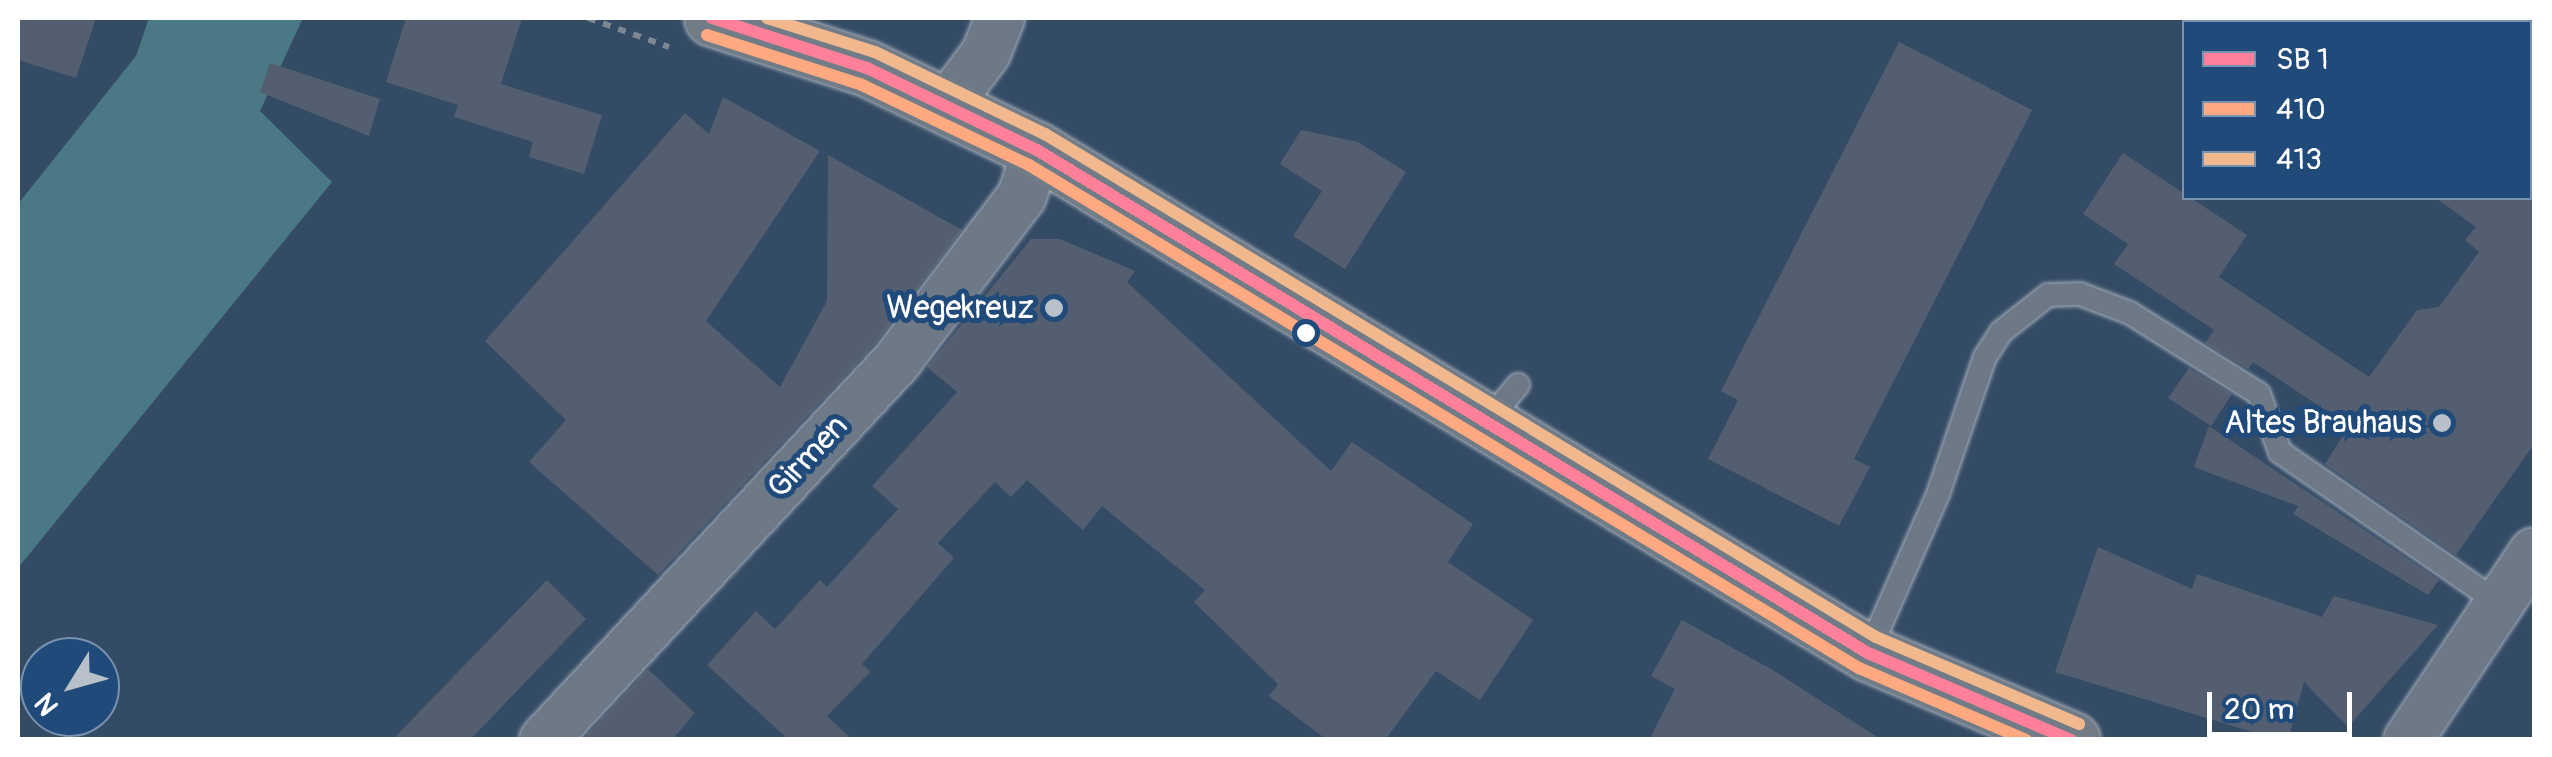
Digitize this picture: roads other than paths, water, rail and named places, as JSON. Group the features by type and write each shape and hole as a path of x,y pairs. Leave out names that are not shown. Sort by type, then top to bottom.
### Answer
{"main road":[{"path":"712,18 948,104 1037,150 1502,404 1868,653 2072,740"}],"street":[{"path":"948,104 986,53 1000,18"},
{"name":"Girmen","path":"544,740 897,361 1022,196 1037,150"},
{"path":"2408,740 2534,552"}],"lane":[{"path":"1868,653 1938,494 1986,356 2001,332 2048,295 2080,294 2130,313 2259,394 2280,452 2499,603"}],"place":[{"name":"Wegekreuz","path":"1054,308"},
{"name":"Altes Brauhaus","path":"2442,423"}]}
